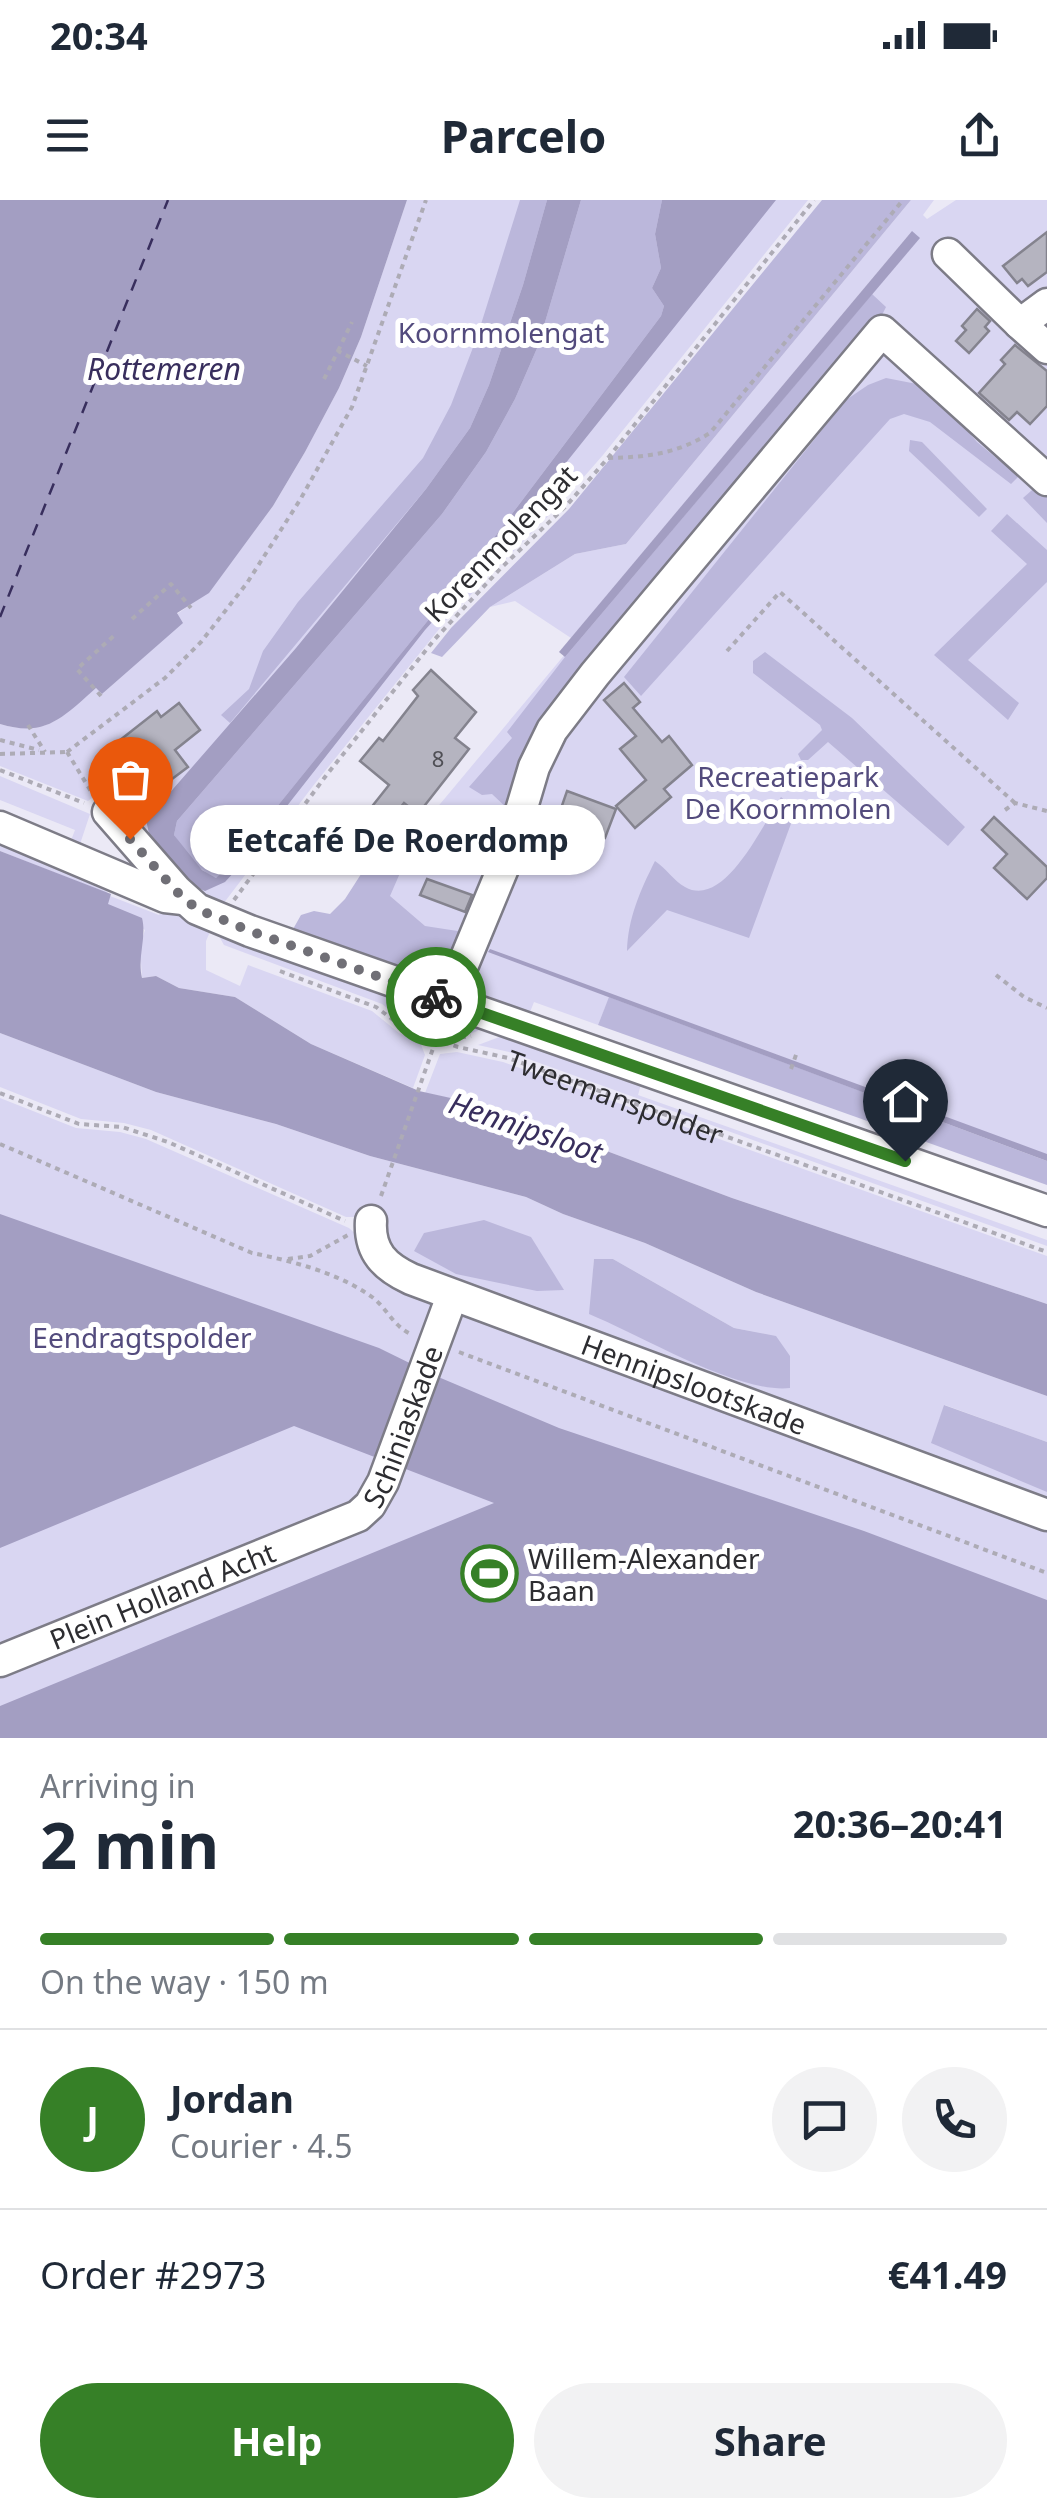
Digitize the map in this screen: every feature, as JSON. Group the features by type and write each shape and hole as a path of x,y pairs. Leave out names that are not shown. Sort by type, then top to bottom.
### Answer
{"street":[{"path":"948,254 1047,348"},
{"path":"1020,324 1047,304"},
{"path":"452,1002 466,955 506,861 534,767 552,730 882,331 1047,480"},
{"name":"Tweemanspolder","path":"108,812 197,909 1047,1211"},
{"path":"0,828 165,897 186,899"},
{"name":"Hennipslootskade","path":"359,1223 370,1234 378,1257 393,1271 1047,1515"},
{"name":"Schiniaskade","path":"324,1530 358,1516 383,1482 420,1344 452,1296"},
{"name":"Plein Holland Acht","path":"0,1661 324,1530"}],"path":[{"path":"0,754 67,752 165,678 201,642 300,500 352,407 426,200"},
{"name":"Korenmolengat","path":"224,920 239,890 434,640 608,458 814,200"},
{"path":"608,458 654,457 686,448 710,433 903,200"},
{"path":"324,379 352,322"},
{"path":"338,351 367,366"},
{"path":"132,619 171,584 191,608"},
{"path":"727,651 780,592 1015,803 1047,811"},
{"path":"101,696 77,669 117,633"},
{"path":"28,725 44,752"},
{"path":"0,740 44,752"},
{"path":"67,752 108,812"},
{"path":"0,770 108,812"},
{"path":"1005,810 1015,803"},
{"name":"Tweemanspolder","path":"272,968 376,1007 404,1028 436,1040 508,1058 1047,1252"},
{"path":"996,975 1024,997 1047,1008"},
{"path":"391,1170 436,1040"},
{"path":"791,1070 797,1052"},
{"path":"0,1093 79,1124 122,1127 168,1142 359,1223 329,1247 310,1256 285,1260"},
{"path":"0,1144 252,1254 285,1260 351,1284 371,1296 400,1329 420,1344"},
{"path":"463,1354 1047,1573"}],"green space":[{"name":"Koornmolengat","path":"407,200 808,200 603,455 448,618 220,908 192,893 100,792 88,801 0,766 0,724 16,728 42,726 63,715 96,688 102,694 182,623 177,614 209,592 273,506 339,388 361,337"},
{"path":"520,200 547,200 523,285 470,428 426,489 230,723 221,715 249,689 263,651 298,602 423,458 451,405 477,337"},
{"path":"581,200 662,200 655,234 661,268 652,288 664,306 661,316 481,555 233,861 239,867 236,870 227,866 216,878 209,875 174,835 177,821 442,514 486,452 538,346"},
{"path":"822,200 911,200 626,544 575,554 490,607 442,657 431,653 569,509"},
{"name":"Recreatiepark De Koornmolen","path":"911,200 934,200 923,215 927,219 956,200 1047,200 1047,1158 607,1003 598,1025 534,1002 528,1017 480,1001 464,982 350,912 868,291 912,231 571,638 515,601 490,607 575,554 626,544"},
{"path":"872,294 886,307 878,323 701,531 511,812 492,794 482,795 469,787 512,738 507,732 565,657"},
{"path":"886,378 922,385 939,397 977,442 1006,466 1019,462 1025,470 1011,484 930,422 904,414 890,419 641,696 624,677 846,400"},
{"path":"910,440 922,442 987,509 979,517 909,451"},
{"path":"1040,483 1047,485 1047,523 1023,498"},
{"path":"1007,514 1047,550 1047,582 968,660 1019,703 1008,720 934,655 1027,564 991,531"},
{"path":"765,652 852,718 965,827 948,846 828,742 808,760 801,760 798,754 822,730 753,673 753,661"},
{"path":"0,776 90,814 79,847 70,843 75,830 0,800"},
{"path":"781,797 796,810 749,938 667,910 627,951 636,905 655,861 685,887 700,891 714,886 742,860"},
{"path":"0,836 111,880 107,893 0,851"},
{"path":"383,840 407,857 390,896 425,926 464,932 444,987 288,938 301,915 314,911 330,914 345,899"},
{"path":"110,896 159,915 168,905 215,920 206,941 206,970 240,986 248,965 372,1011 399,1033 420,1042 425,1055 413,1088 311,1044 235,997 179,988 156,976 142,978 140,946 145,930 107,904"},
{"path":"226,927 495,1024 456,1037 426,1032 382,1004 224,945 220,938"},
{"path":"609,997 1047,1161 1047,1185 598,1025"},
{"path":"515,1031 643,1077 638,1095 1047,1240 1047,1246 509,1052 478,1045"},
{"name":"Eendragtspolder","path":"0,1033 156,1092 276,1124 370,1156 526,1197 756,1292 1047,1396 1047,1442 945,1405 938,1423 1047,1468 1047,1738 0,1738 0,1098 76,1128 146,1139 349,1228 360,1238 359,1217 346,1217 151,1130 81,1119 0,1087","holes":["594,1259 613,1259 734,1328 776,1336 591,1303"]},
{"path":"457,1052 503,1062 1047,1256 1047,1304 732,1198 487,1106 425,1093 440,1054"},
{"path":"484,1220 531,1237 564,1290 537,1291 456,1274 414,1251 424,1233"},
{"path":"594,1259 613,1259 734,1328 776,1336 790,1356 790,1388 744,1382 717,1373 589,1314"},
{"path":"944,1405 1047,1442 1047,1492 931,1443"}],"water":[{"name":"Rottemeren","path":"0,200 407,200 361,337 339,388 273,506 209,593 177,613 183,623 102,694 96,688 63,716 30,728 0,724"},
{"path":"547,200 581,200 538,346 515,399 486,452 442,514 177,821 174,835 202,870 216,878 227,866 236,870 225,882 205,891 193,886 150,838 146,820 296,648 426,489 470,428 523,285"},
{"path":"662,200 776,200 489,559 425,630 239,867 232,862 481,555 661,316 664,306 652,288 661,268 655,234"},
{"path":"912,231 920,238 565,657 559,652"},
{"name":"Hennipsloot","path":"0,851 111,894 108,904 142,918 142,978 156,976 179,988 235,997 311,1044 419,1091 487,1106 732,1198 1047,1304 1047,1396 756,1292 526,1197 370,1156 276,1124 156,1092 0,1033"},
{"path":"490,949 1047,1154 1047,1161 488,952"},
{"name":"Willem-Alexander Baan","path":"0,1214 379,1348 559,1428 864,1531 1047,1600 1047,1738 0,1738 0,1706 494,1503 294,1426 0,1548"}],"building":[{"path":"1047,232 1047,272 1028,286 1022,279 1017,283 1003,266"},
{"path":"977,309 990,321 985,327 989,331 969,353 956,341 966,330 962,326"},
{"path":"1015,345 1047,371 1047,406 1030,424 1017,412 1009,420 979,393 1005,364 1001,360"},
{"path":"431,670 476,712 455,738 469,749 418,814 404,803 348,873 338,865 335,869 313,852 349,807 359,815 362,811 366,814 389,785 360,761 379,738 383,741 418,696 413,690"},
{"path":"624,683 640,702 633,708 662,742 669,736 692,765 664,789 671,797 635,828 616,806 646,780 620,749 636,736 604,700"},
{"path":"179,703 200,730 175,750 188,767 168,782 154,764 123,783 101,755 157,711 161,717"},
{"path":"567,791 616,809 605,838 557,820"},
{"path":"994,817 1047,867 1047,878 1027,899 994,868 1007,854 982,830"},
{"path":"427,879 472,895 465,912 420,895"}],"ferry route":[{"path":"0,617 168,200"}],"way so far":[{"path":"130,839 197,909 436,997"}],"place":[{"name":"Eetcafé De Roerdomp","path":"130,839"},
{"name":"Willem-Alexander Baan","path":"489,1574"}],"route":[{"path":"436,997 905,1161"}]}
